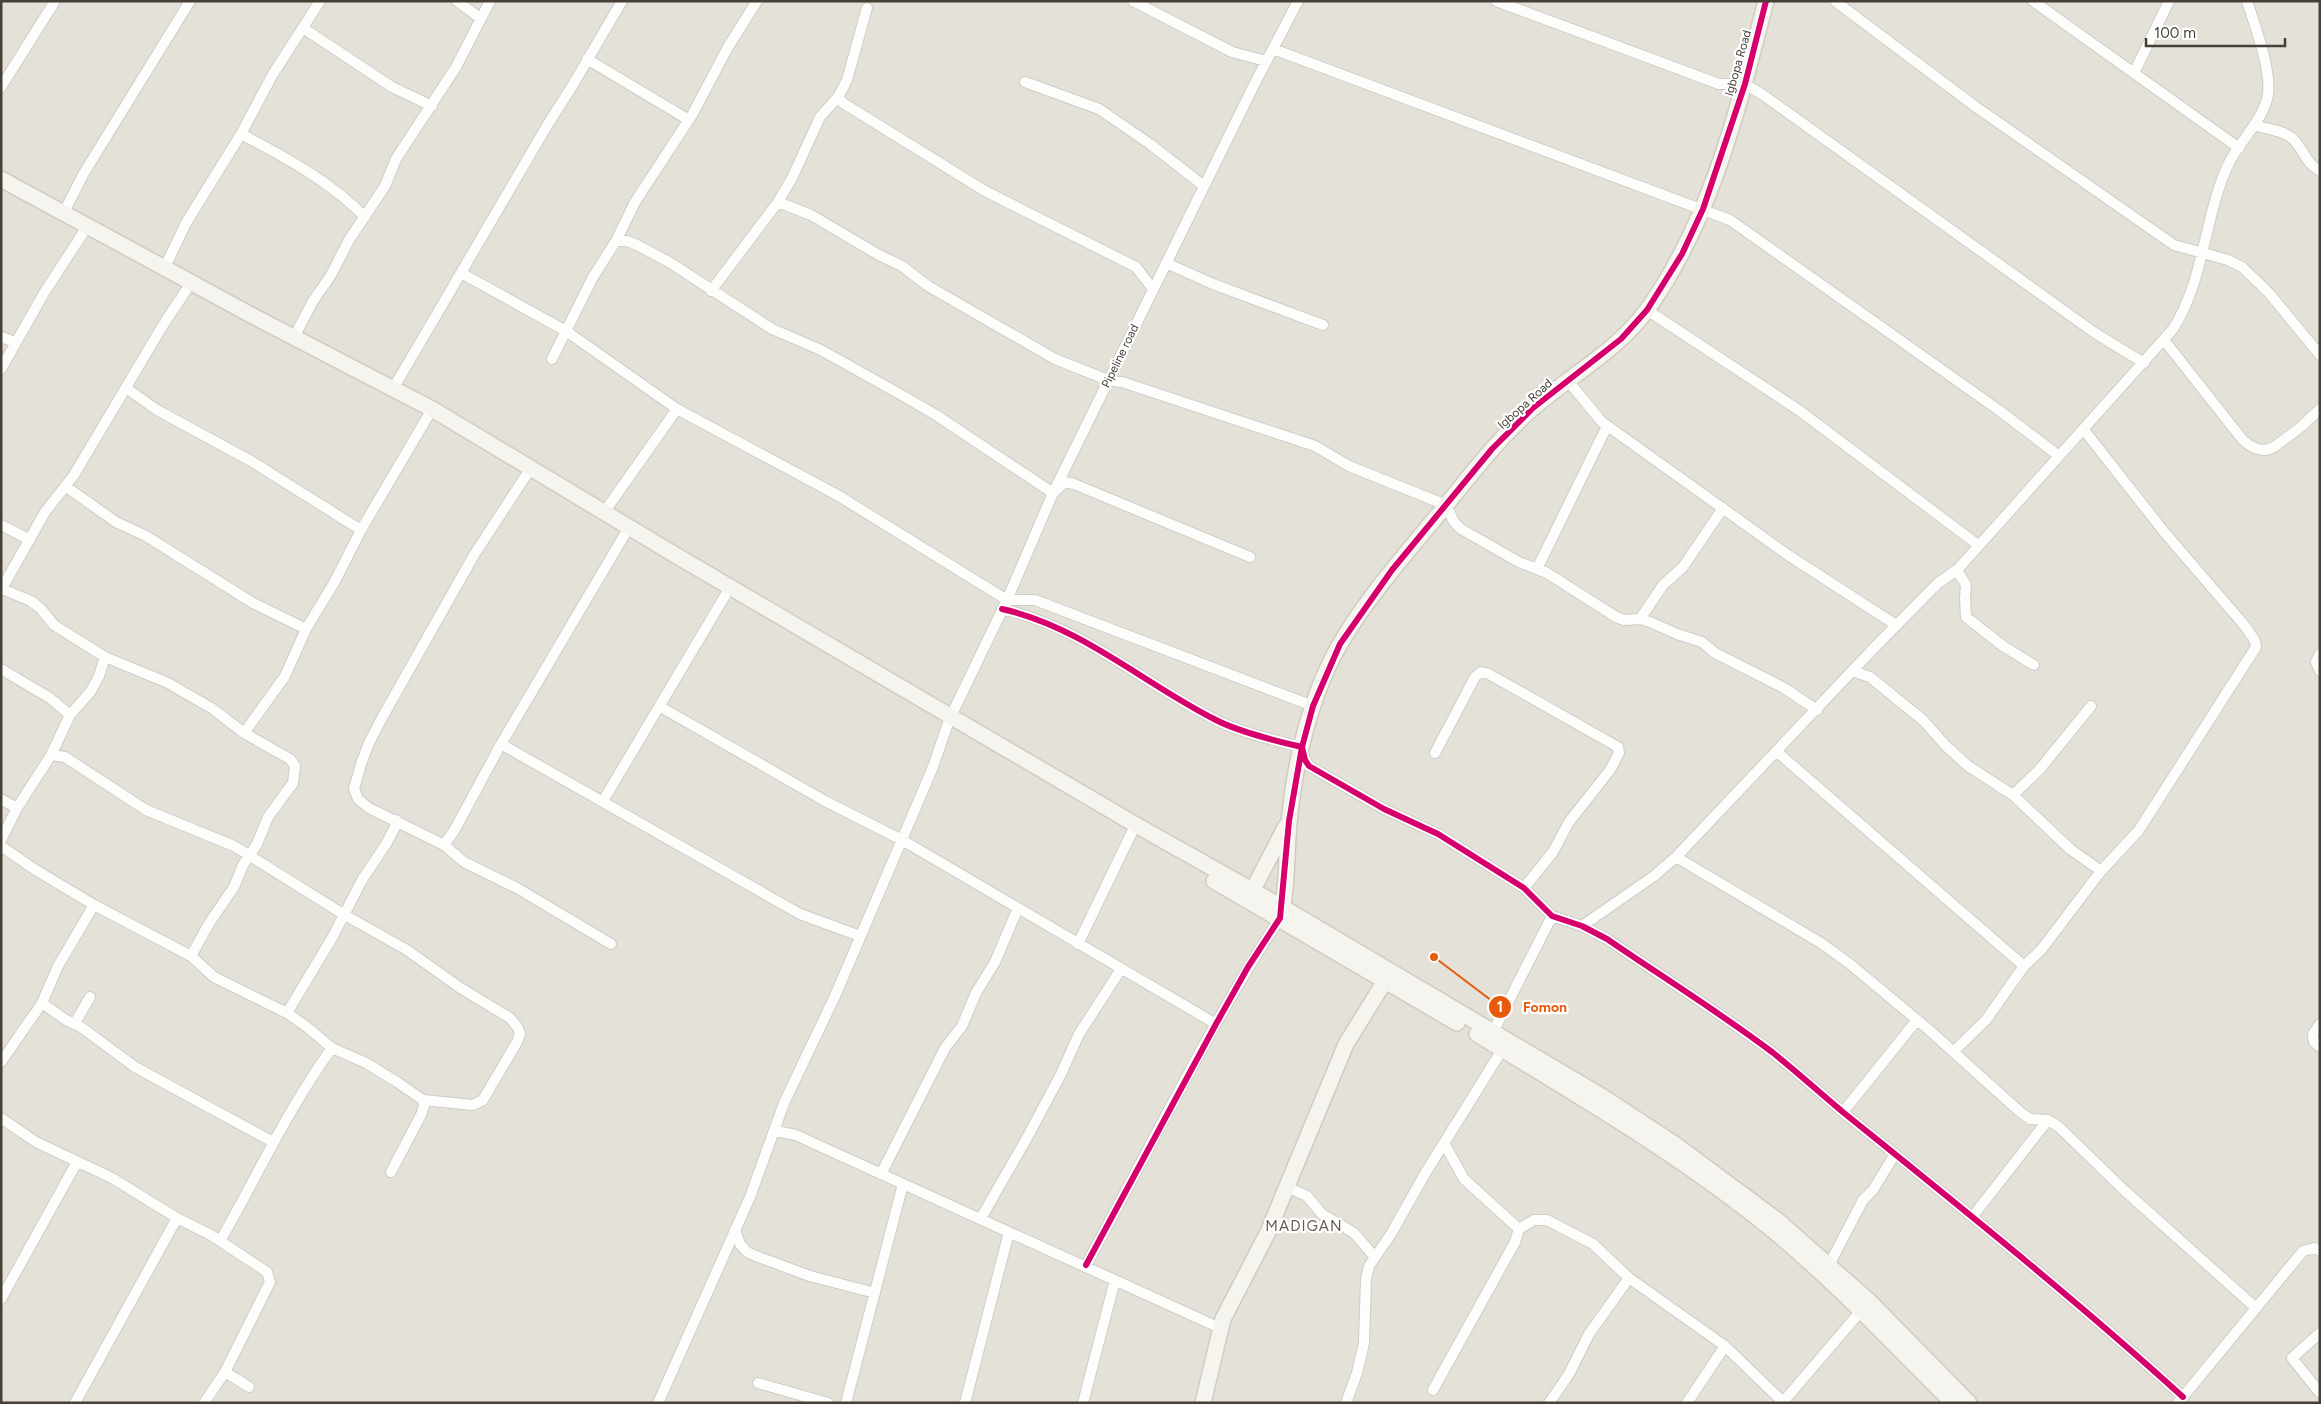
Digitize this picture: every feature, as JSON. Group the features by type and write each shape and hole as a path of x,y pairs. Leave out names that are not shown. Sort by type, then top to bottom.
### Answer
{"main road":[{"name":"Igbopa Road","path":"1289,821 1302,747 1313,706 1340,644 1392,570 1492,450 1533,408 1621,339 1647,310 1682,254 1703,209 1744,84 1766,1"},
{"path":"1,179 432,409 605,511 950,720 1250,896"},
{"path":"1,188 247,322 428,416 726,594 950,720 1132,832 1493,1032 1603,1097 1676,1145 1777,1220 1869,1301 1970,1403"},
{"path":"1250,896 1289,821"},
{"path":"1281,913 1289,821"},
{"path":"1281,913 1385,981 1597,1107 1670,1154 1770,1228 1821,1273 1953,1403"},
{"path":"1203,1403 1220,1328 1229,1306 1262,1244 1346,1044 1385,981"}],"street":[{"path":"1,87 55,1"},
{"path":"64,212 89,165 190,1"},
{"path":"165,267 186,222 241,134 273,74 320,1"},
{"path":"457,1 480,18"},
{"path":"294,337 349,240 390,176 396,159 456,67 490,1"},
{"path":"393,389 622,1"},
{"path":"552,360 593,277 616,241 635,202 689,120 728,47 757,1"},
{"path":"1133,1 1232,52 1266,61"},
{"name":"Pipeline road","path":"658,1403 750,1196 784,1103 835,996 933,767 950,720 1053,493 1266,61 1298,1"},
{"path":"1496,1 1719,84 1744,84 1766,97 2095,333 2144,363"},
{"path":"1835,1 1976,107 2174,245 2228,260 2242,267 2268,293 2320,355"},
{"path":"2033,1 2239,148"},
{"path":"2134,73 2169,1"},
{"path":"1582,926 1654,876 1676,857 1896,625 1938,583 1957,570 2174,328 2183,312 2202,254 2218,193 2230,162 2265,105 2268,82 2248,1"},
{"path":"711,291 778,202 792,178 820,117 838,97 847,80 867,8"},
{"path":"303,28 392,86 432,106"},
{"path":"1273,49 1350,80 1730,220 2000,411 2059,456"},
{"path":"588,59 689,120"},
{"path":"1025,82 1100,109 1150,144 1204,186"},
{"path":"838,97 843,103 985,191 1136,267 1153,289"},
{"path":"2254,125 2293,139 2311,166 2320,171"},
{"path":"241,134 345,197 365,217"},
{"path":"778,202 810,215 865,248 902,266 928,286 1055,358 1108,380 1122,382 1315,446 1349,466 1446,505 1454,522 1461,529 1519,562 1555,578 1616,617 1624,620 1640,619 1702,642 1715,653 1784,688 1817,710"},
{"path":"1,368 15,342 83,233"},
{"path":"616,241 637,245 669,262 772,329 821,350 906,397 1053,493 1065,482 1074,484 1250,557"},
{"path":"1166,263 1213,284 1323,324"},
{"path":"461,273 566,330 677,409 838,496 1004,604 1066,630 1216,720 1280,742 1302,747 1305,760 1309,766 1384,809 1438,834 1524,888 1552,916 1582,926 1606,939 1771,1052 2111,1331 2181,1400 2303,1251 2314,1248 2320,1251"},
{"path":"187,289 96,438 45,512 2,590 31,601 54,625 105,656 168,683 213,709 244,733 290,759 295,766 295,775 279,805 268,817 257,844 248,856 234,887 210,922 191,956"},
{"path":"1647,310 1800,411 1978,545"},
{"path":"1,337 15,342"},
{"path":"2164,340 2248,445 2258,450 2270,450 2320,410"},
{"path":"1568,381 1608,426 1788,555 1896,625"},
{"path":"126,388 157,410 251,461 361,530"},
{"path":"605,511 677,409"},
{"path":"244,733 285,676 306,629 428,416"},
{"path":"1537,569 1608,426"},
{"path":"1954,1051 1992,1012 2024,966 2041,950 2101,870 2145,821 2256,647 2256,641 2245,626 2165,533 2084,430"},
{"path":"527,474 474,555 380,722 360,764 354,789 358,799 369,808 444,846 464,862 517,888 611,944"},
{"path":"64,486 116,522 146,536 253,603 306,629"},
{"path":"1640,619 1663,585 1683,566 1723,508"},
{"path":"1,525 30,540"},
{"path":"444,846 474,796 501,744 625,534"},
{"path":"1957,570 1966,585 1964,598 1966,617 2003,646 2034,665"},
{"path":"603,801 726,594"},
{"path":"1004,604 1035,600 1313,706"},
{"path":"2320,654 2316,662 2320,671"},
{"path":"1,840 17,808 50,755 70,716 91,691 99,676 105,656"},
{"path":"1,669 50,698 70,716"},
{"path":"1852,671 1870,677 1924,721 1968,766 2013,795 2070,849 2101,870"},
{"path":"1435,753 1475,677 1481,672 1489,674 1618,747 1619,753 1610,770 1569,822 1553,852 1524,888"},
{"path":"659,706 825,801 902,840 1216,1024"},
{"path":"2013,795 2040,769 2090,706"},
{"path":"501,744 800,914 860,936"},
{"path":"1776,751 2024,966"},
{"path":"1,846 34,869 94,904 191,956 214,977 287,1013 307,1026 332,1048 382,1072 423,1100 474,1105 483,1100 517,1042 520,1034 510,1018 459,988 407,950 343,914 218,838 146,810 65,757 50,755"},
{"path":"1,799 17,808"},
{"path":"287,1013 395,827 396,820"},
{"path":"1078,944 1132,832"},
{"path":"1676,857 1821,943 1850,964 1954,1051 2019,1111 2030,1118 2048,1120 2059,1128 2125,1191 2256,1308"},
{"path":"1,1062 42,1003 58,966 94,904"},
{"path":"881,1174 945,1048 962,1026 976,993 995,962 1018,908"},
{"path":"1086,1266 1216,1024 1281,913"},
{"path":"1493,1032 1552,916"},
{"path":"980,1218 1028,1136 1061,1074 1079,1034 1121,969"},
{"path":"75,1023 90,998"},
{"path":"42,1003 66,1020 75,1023 135,1068 273,1142"},
{"path":"1843,1112 1917,1020"},
{"path":"2320,1024 2313,1034 2314,1042 2320,1047"},
{"path":"220,1241 250,1190 273,1142 314,1073 332,1048"},
{"path":"1346,1403 1357,1373 1364,1343 1366,1279 1374,1256 1391,1234 1444,1143 1502,1050"},
{"path":"391,1172 421,1115 424,1106 423,1100"},
{"path":"1,1118 36,1142 112,1178 176,1218 220,1241 266,1272 270,1282 225,1372 204,1403"},
{"path":"1973,1216 2048,1120"},
{"path":"775,1131 796,1135 1220,1328"},
{"path":"1444,1143 1464,1178 1519,1229"},
{"path":"1829,1265 1863,1200 1873,1190 1895,1154"},
{"path":"1,1299 77,1162"},
{"path":"846,1403 903,1184"},
{"path":"1287,1187 1307,1196 1322,1214 1354,1233 1374,1256"},
{"path":"75,1403 176,1218"},
{"path":"1432,1390 1515,1242 1519,1229 1534,1220 1547,1220 1593,1244 1629,1278 1726,1346 1783,1402 1860,1312"},
{"path":"735,1230 740,1244 747,1252 810,1276 875,1293"},
{"path":"965,1403 1009,1232"},
{"path":"1549,1403 1569,1374 1589,1334 1629,1278"},
{"path":"1083,1403 1115,1280"},
{"path":"2320,1333 2292,1358 2320,1393"},
{"path":"1687,1403 1726,1346"},
{"path":"225,1372 249,1387"},
{"path":"758,1383 828,1403"}],"shaded area":[{"path":"1,1 2320,1 2320,1403 1,1403"}],"cycle path":[{"path":"1086,1265 1216,1024 1248,967 1280,918 1289,821 1302,747 1313,706 1340,644 1392,570 1492,449 1533,408 1621,339 1647,310 1682,254 1703,209 1745,84 1766,1"},
{"path":"1002,609 1031,617 1086,642 1188,705 1224,724 1257,736 1302,747 1305,760 1309,766 1384,809 1438,834 1524,888 1552,916 1582,926 1607,939 1711,1008 1772,1052 2058,1288 2183,1397"}],"place":[{"name":"Fomon","path":"1434,957"}],"district":[{"name":"MADIGAN","path":"1304,1226"}]}
